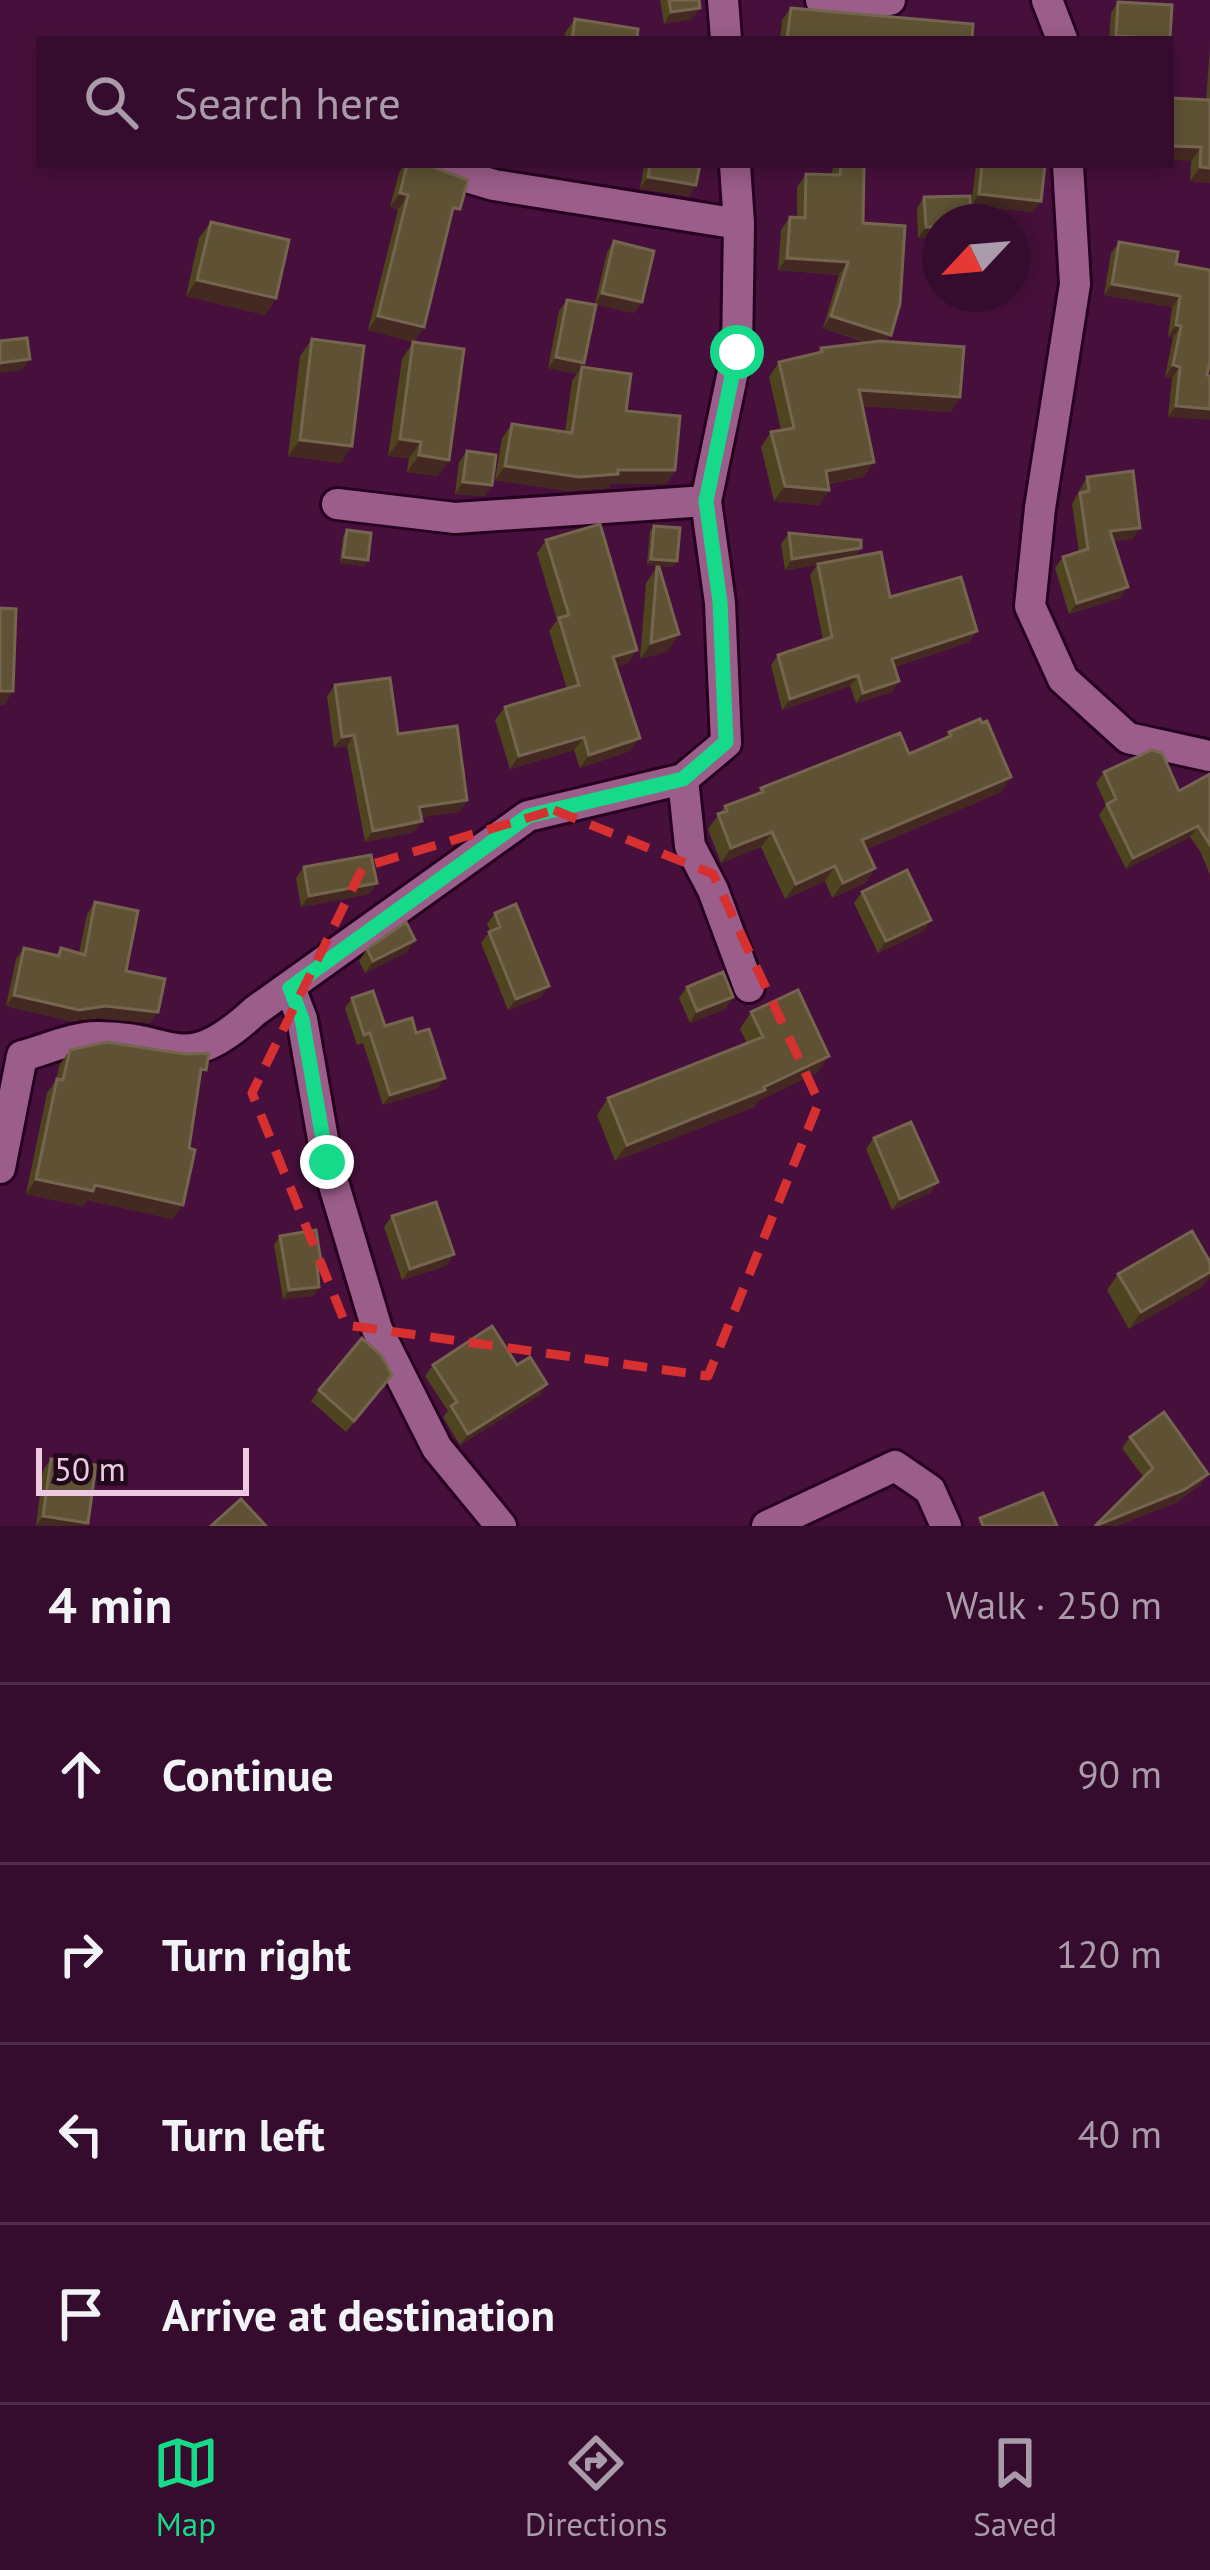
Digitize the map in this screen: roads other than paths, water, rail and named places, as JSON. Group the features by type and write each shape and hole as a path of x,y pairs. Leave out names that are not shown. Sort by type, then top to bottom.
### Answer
{"street":[{"path":"723,0 726,36"},
{"path":"821,0 890,0"},
{"path":"1047,0 1061,36"},
{"path":"436,168 494,185 740,224"},
{"path":"0,1168 22,1056 94,1037 195,1052 230,1034 255,1011 528,816 683,779 726,742 720,602 706,501 737,352 740,224 735,168"},
{"path":"1068,168 1075,284 1040,508 1030,606 1063,679 1128,738 1210,757"},
{"path":"337,504 455,518 706,501"},
{"path":"683,779 690,846 713,890 748,987"},
{"path":"290,988 302,1019 327,1162 377,1329 437,1448 501,1526"},
{"path":"767,1526 895,1466 930,1490 946,1526"}]}
